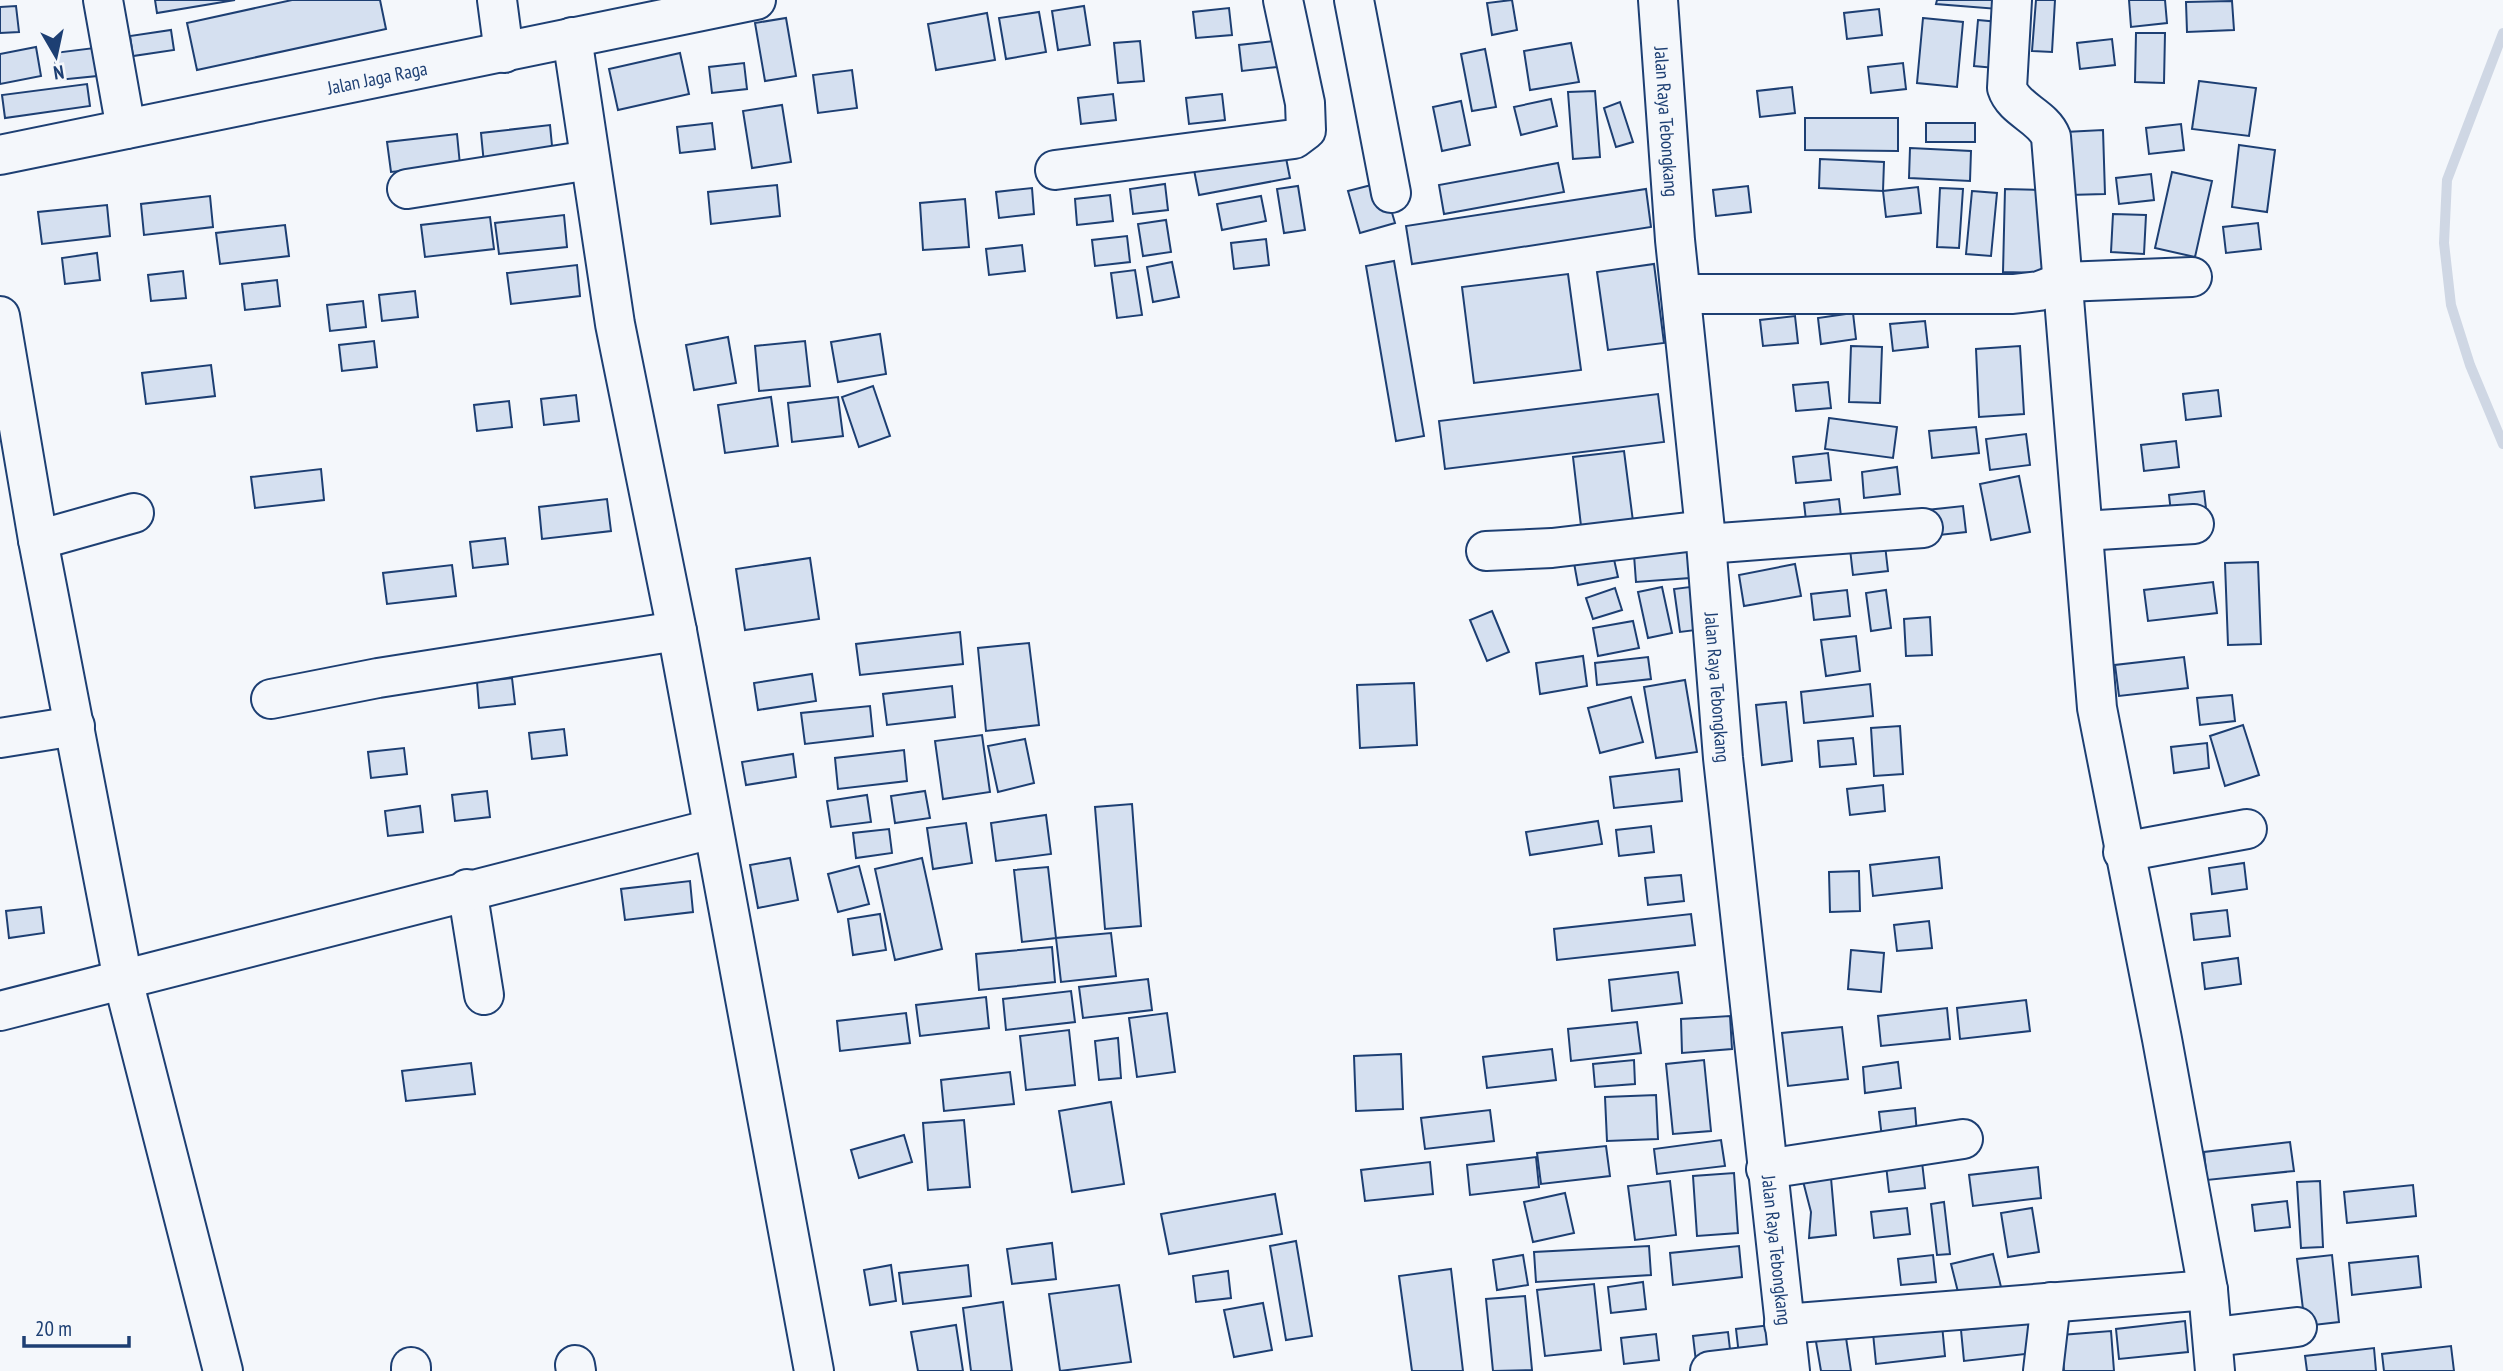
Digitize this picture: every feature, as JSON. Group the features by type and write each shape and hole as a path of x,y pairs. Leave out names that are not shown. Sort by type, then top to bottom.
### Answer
{"street":[{"path":"103,0 126,129"},
{"path":"497,0 504,53"},
{"name":"Jalan Jaga Raga","path":"0,155 277,96 504,53 756,0"},
{"path":"1055,170 1294,138 1306,130 1305,103 1283,0"},
{"path":"1354,0 1391,193"},
{"name":"Jalan Raya Tebongkang","path":"1658,0 1681,295 1706,537 1723,758 1789,1367"},
{"path":"2012,0 2007,88 2010,97 2047,126 2051,137 2097,708 2208,1290 2214,1354 2297,1327"},
{"path":"572,37 615,324 677,631 814,1371"},
{"path":"407,189 590,160"},
{"path":"1681,295 2013,294 2039,291 2063,282 2192,277"},
{"path":"0,316 38,540 123,980 223,1371"},
{"path":"38,540 134,513"},
{"path":"2083,531 2194,524"},
{"path":"1486,551 1706,537 1923,528"},
{"path":"271,699 378,678 677,631"},
{"path":"0,738 75,726"},
{"path":"0,1011 467,889 712,829"},
{"path":"2123,852 2247,829"},
{"path":"467,889 484,995"},
{"path":"1766,1169 1963,1139"},
{"path":"1784,1324 2208,1290"},
{"path":"2043,1371 2051,1302"},
{"path":"1710,1371 1789,1367"}],"building":[{"path":"155,0 235,0 157,13"},
{"path":"292,0 380,0 386,29 197,70 187,23"},
{"path":"1512,0 1517,30 1492,35 1487,3"},
{"path":"1937,0 1998,0 1998,9 1936,4"},
{"path":"2036,0 2055,0 2052,52 2032,51"},
{"path":"2129,0 2165,0 2167,23 2131,27"},
{"path":"2232,1 2234,30 2187,32 2186,2"},
{"path":"16,6 19,32 0,33 0,7"},
{"path":"1084,6 1090,45 1058,50 1052,11"},
{"path":"1229,8 1232,35 1196,38 1193,12"},
{"path":"1879,9 1882,35 1847,39 1844,13"},
{"path":"1039,12 1046,52 1006,59 999,18"},
{"path":"987,13 995,60 936,70 928,24"},
{"path":"786,18 796,76 765,81 755,23"},
{"path":"1923,18 1963,22 1957,87 1917,83"},
{"path":"1978,20 1999,22 1995,68 1974,66"},
{"path":"171,30 174,50 133,56 130,36"},
{"path":"2136,33 2165,33 2164,83 2135,82"},
{"path":"2112,39 2115,65 2080,69 2077,43"},
{"path":"1140,41 1144,81 1118,83 1114,43"},
{"path":"1275,41 1277,67 1242,71 1239,45"},
{"path":"1571,43 1579,82 1530,90 1524,51"},
{"path":"36,47 41,76 0,84 0,54"},
{"path":"94,48 97,76 58,80 54,53"},
{"path":"1485,49 1496,107 1472,111 1461,54"},
{"path":"680,53 689,94 618,110 609,69"},
{"path":"744,63 747,89 712,93 709,67"},
{"path":"1903,63 1906,89 1871,93 1868,67"},
{"path":"852,70 857,108 818,113 813,75"},
{"path":"2199,81 2256,88 2249,136 2192,129"},
{"path":"87,84 90,106 5,118 2,95"},
{"path":"1792,87 1795,113 1760,117 1757,91"},
{"path":"1595,91 1600,157 1573,159 1568,92"},
{"path":"1113,94 1116,120 1081,124 1078,98"},
{"path":"1222,94 1225,120 1189,124 1186,98"},
{"path":"1551,99 1557,126 1521,135 1514,107"},
{"path":"1461,101 1470,145 1442,151 1433,107"},
{"path":"1620,102 1633,142 1616,147 1604,108"},
{"path":"782,105 791,162 752,168 743,111"},
{"path":"1805,118 1898,118 1898,151 1805,150"},
{"path":"712,123 715,149 680,153 677,127"},
{"path":"1926,123 1975,123 1975,142 1926,142"},
{"path":"2181,124 2184,150 2149,154 2146,128"},
{"path":"550,125 553,156 484,164 481,133"},
{"path":"2103,130 2105,194 2068,195 2065,132"},
{"path":"457,134 460,165 391,172 387,142"},
{"path":"2239,145 2275,150 2267,212 2232,207"},
{"path":"1284,148 1290,178 1199,195 1193,165"},
{"path":"1910,148 1971,151 1970,181 1909,178"},
{"path":"1820,159 1884,162 1883,191 1819,188"},
{"path":"1558,163 1564,192 1444,214 1439,185"},
{"path":"2172,172 2212,181 2195,257 2155,248"},
{"path":"2151,174 2154,200 2119,204 2116,178"},
{"path":"1383,182 1395,223 1360,233 1348,191"},
{"path":"1165,184 1168,210 1133,214 1130,189"},
{"path":"777,185 780,216 711,224 708,192"},
{"path":"1298,186 1305,230 1284,233 1277,189"},
{"path":"1748,186 1751,212 1716,216 1713,190"},
{"path":"1918,187 1921,213 1886,217 1883,191"},
{"path":"1032,188 1034,214 999,218 996,192"},
{"path":"1940,188 1963,189 1959,248 1937,247"},
{"path":"1646,189 1651,227 1412,264 1406,226"},
{"path":"2005,189 2045,190 2043,273 2003,272"},
{"path":"1972,191 1997,193 1991,256 1966,254"},
{"path":"1110,195 1113,221 1077,225 1075,199"},
{"path":"210,196 213,227 144,235 141,204"},
{"path":"1261,196 1266,221 1222,230 1217,204"},
{"path":"965,199 969,247 923,250 920,203"},
{"path":"107,205 110,236 42,244 38,212"},
{"path":"2113,214 2146,215 2144,254 2111,252"},
{"path":"564,215 567,247 499,254 495,223"},
{"path":"490,217 494,249 425,257 421,225"},
{"path":"1166,220 1171,252 1143,256 1138,224"},
{"path":"2258,223 2261,249 2226,253 2223,227"},
{"path":"285,225 289,256 220,264 216,233"},
{"path":"1127,236 1130,262 1095,266 1092,240"},
{"path":"1266,239 1269,265 1234,269 1231,243"},
{"path":"1022,245 1025,271 989,275 986,249"},
{"path":"97,253 100,280 65,284 62,258"},
{"path":"1394,261 1424,436 1396,441 1366,266"},
{"path":"1172,262 1179,297 1153,302 1147,267"},
{"path":"1654,264 1664,343 1608,350 1597,272"},
{"path":"577,265 580,296 511,304 507,273"},
{"path":"1135,270 1142,315 1117,318 1111,273"},
{"path":"183,271 186,298 151,301 148,275"},
{"path":"1568,274 1581,370 1474,383 1462,287"},
{"path":"277,280 280,306 245,310 242,284"},
{"path":"415,291 418,317 382,321 379,295"},
{"path":"363,301 366,327 330,331 327,305"},
{"path":"1853,313 1856,339 1821,344 1818,318"},
{"path":"1795,316 1798,343 1763,346 1760,320"},
{"path":"1925,321 1928,347 1893,351 1890,324"},
{"path":"880,334 886,374 838,382 831,342"},
{"path":"728,337 736,383 694,390 686,345"},
{"path":"374,341 377,367 342,371 339,345"},
{"path":"805,341 810,386 759,391 755,346"},
{"path":"1851,346 1882,347 1880,403 1849,402"},
{"path":"2020,346 2024,414 1979,417 1976,349"},
{"path":"211,365 215,396 146,404 142,373"},
{"path":"1828,382 1831,408 1796,411 1793,385"},
{"path":"873,386 890,436 859,447 842,397"},
{"path":"2218,390 2221,416 2186,420 2183,394"},
{"path":"1658,394 1664,442 1445,469 1439,421"},
{"path":"576,395 579,421 544,425 541,399"},
{"path":"771,397 778,446 725,453 718,405"},
{"path":"838,397 843,436 792,442 788,403"},
{"path":"509,401 512,427 477,431 474,405"},
{"path":"1829,418 1897,427 1893,458 1825,449"},
{"path":"1976,427 1979,453 1932,458 1929,431"},
{"path":"2026,434 2030,465 1990,470 1986,439"},
{"path":"2176,441 2179,467 2144,471 2141,445"},
{"path":"1624,451 1635,537 1583,543 1573,457"},
{"path":"1828,453 1831,480 1796,483 1793,457"},
{"path":"1897,467 1900,494 1864,498 1862,472"},
{"path":"321,469 324,500 255,508 251,477"},
{"path":"2019,476 2030,532 1991,540 1980,484"},
{"path":"2204,491 2207,517 2172,521 2169,495"},
{"path":"607,499 611,531 542,539 539,507"},
{"path":"1839,499 1842,525 1807,529 1804,503"},
{"path":"1963,506 1966,532 1930,536 1927,510"},
{"path":"505,538 508,564 473,568 470,542"},
{"path":"1885,545 1888,571 1853,575 1850,549"},
{"path":"1687,551 1690,578 1636,582 1634,555"},
{"path":"1613,555 1618,577 1578,585 1574,563"},
{"path":"810,558 819,619 745,630 736,569"},
{"path":"2258,562 2261,644 2228,645 2225,563"},
{"path":"1795,564 1801,596 1744,606 1739,575"},
{"path":"452,565 456,596 387,604 383,573"},
{"path":"2213,582 2217,613 2148,621 2144,590"},
{"path":"1662,587 1672,633 1648,638 1638,592"},
{"path":"1690,587 1696,630 1680,632 1674,589"},
{"path":"1615,588 1622,610 1593,619 1586,598"},
{"path":"1847,590 1850,616 1814,620 1811,594"},
{"path":"1886,590 1891,628 1871,631 1866,593"},
{"path":"1492,611 1509,652 1487,661 1470,620"},
{"path":"1930,617 1932,655 1906,656 1904,619"},
{"path":"1633,621 1639,648 1598,656 1593,628"},
{"path":"960,632 963,664 860,675 856,644"},
{"path":"1856,636 1860,671 1826,676 1821,640"},
{"path":"1029,643 1039,725 986,731 978,648"},
{"path":"1583,656 1587,686 1540,694 1536,663"},
{"path":"1648,657 1651,679 1597,685 1595,663"},
{"path":"2184,657 2188,688 2119,696 2115,665"},
{"path":"812,674 816,701 758,710 754,683"},
{"path":"512,678 515,704 479,708 477,682"},
{"path":"1685,680 1697,752 1656,758 1644,687"},
{"path":"1414,683 1417,745 1360,748 1357,685"},
{"path":"1870,684 1873,716 1804,723 1801,692"},
{"path":"952,686 955,717 887,725 883,694"},
{"path":"2232,695 2235,721 2200,725 2197,698"},
{"path":"1631,697 1643,742 1600,753 1588,708"},
{"path":"1786,702 1792,761 1762,765 1756,705"},
{"path":"870,706 873,736 805,744 801,713"},
{"path":"2243,725 2259,775 2225,786 2210,736"},
{"path":"1900,726 1903,774 1874,776 1871,728"},
{"path":"564,729 567,755 532,759 529,733"},
{"path":"982,735 990,792 943,799 935,741"},
{"path":"1853,738 1856,764 1820,767 1818,741"},
{"path":"1025,739 1034,783 998,792 988,746"},
{"path":"2207,743 2209,768 2174,773 2171,747"},
{"path":"404,748 407,774 371,778 368,752"},
{"path":"904,750 907,781 838,789 835,758"},
{"path":"793,754 796,777 746,785 742,762"},
{"path":"1679,769 1682,801 1614,808 1610,777"},
{"path":"1883,785 1885,811 1850,815 1847,789"},
{"path":"487,791 490,817 455,821 452,795"},
{"path":"925,791 930,818 895,823 891,796"},
{"path":"867,795 871,822 831,827 827,801"},
{"path":"1132,804 1141,926 1105,929 1095,807"},
{"path":"420,806 423,832 388,836 385,811"},
{"path":"1046,815 1051,854 996,861 991,823"},
{"path":"1598,821 1602,844 1530,855 1526,832"},
{"path":"966,823 972,863 933,869 927,828"},
{"path":"1651,826 1654,852 1619,856 1616,830"},
{"path":"889,829 892,853 856,858 853,833"},
{"path":"1939,857 1942,888 1873,896 1870,865"},
{"path":"790,858 798,900 758,908 750,865"},
{"path":"922,858 942,949 895,960 875,869"},
{"path":"2244,863 2247,889 2212,894 2209,868"},
{"path":"859,866 869,904 838,912 828,874"},
{"path":"1048,867 1056,938 1022,942 1014,870"},
{"path":"1859,871 1860,911 1830,912 1829,872"},
{"path":"1681,875 1684,901 1648,905 1645,878"},
{"path":"690,881 693,912 625,920 621,889"},
{"path":"41,907 44,933 9,938 6,911"},
{"path":"2227,910 2230,936 2194,940 2191,914"},
{"path":"880,914 886,950 853,955 848,919"},
{"path":"1691,914 1695,945 1557,960 1554,929"},
{"path":"1929,921 1932,948 1897,951 1894,925"},
{"path":"1111,933 1116,976 1061,982 1056,938"},
{"path":"1052,947 1055,982 979,990 976,954"},
{"path":"1851,950 1884,953 1881,992 1848,989"},
{"path":"2238,958 2241,984 2205,989 2202,963"},
{"path":"1678,972 1682,1003 1612,1011 1609,980"},
{"path":"1148,979 1152,1010 1083,1018 1079,987"},
{"path":"1071,991 1075,1022 1006,1030 1003,999"},
{"path":"986,997 989,1028 920,1036 916,1005"},
{"path":"2026,1000 2030,1031 1960,1039 1957,1008"},
{"path":"1947,1008 1950,1039 1881,1046 1878,1016"},
{"path":"906,1013 910,1043 840,1051 837,1021"},
{"path":"1167,1013 1175,1072 1137,1077 1129,1018"},
{"path":"1730,1016 1732,1049 1682,1053 1681,1019"},
{"path":"1637,1022 1641,1053 1571,1061 1568,1029"},
{"path":"1842,1027 1848,1079 1788,1086 1782,1033"},
{"path":"1069,1030 1075,1085 1026,1090 1020,1036"},
{"path":"1118,1038 1121,1078 1099,1080 1095,1041"},
{"path":"1552,1049 1556,1080 1487,1088 1483,1057"},
{"path":"1401,1054 1403,1109 1356,1111 1354,1056"},
{"path":"1634,1060 1635,1084 1595,1087 1593,1064"},
{"path":"1704,1060 1711,1131 1673,1134 1666,1064"},
{"path":"1898,1062 1901,1088 1865,1093 1863,1067"},
{"path":"471,1063 475,1094 406,1101 402,1071"},
{"path":"1010,1072 1014,1104 944,1111 941,1080"},
{"path":"1656,1095 1658,1139 1607,1141 1605,1097"},
{"path":"1111,1102 1124,1184 1072,1192 1059,1111"},
{"path":"1915,1108 1917,1135 1882,1138 1879,1112"},
{"path":"1490,1110 1494,1141 1425,1149 1421,1118"},
{"path":"964,1120 970,1187 928,1190 923,1123"},
{"path":"904,1135 912,1162 859,1178 851,1150"},
{"path":"1721,1140 1725,1166 1657,1174 1654,1149"},
{"path":"2290,1142 2294,1171 2207,1180 2204,1152"},
{"path":"1606,1146 1610,1176 1541,1184 1537,1153"},
{"path":"1536,1157 1539,1187 1470,1195 1467,1165"},
{"path":"1430,1162 1433,1194 1365,1201 1361,1170"},
{"path":"1922,1162 1925,1188 1889,1192 1886,1165"},
{"path":"2038,1167 2041,1198 1973,1206 1969,1175"},
{"path":"1734,1173 1738,1233 1697,1236 1693,1176"},
{"path":"1831,1178 1836,1235 1809,1238 1811,1212 1803,1181"},
{"path":"1670,1181 1676,1235 1635,1240 1628,1186"},
{"path":"2320,1181 2323,1247 2301,1248 2297,1182"},
{"path":"2413,1185 2416,1216 2347,1223 2344,1192"},
{"path":"1565,1193 1574,1233 1533,1242 1524,1202"},
{"path":"1275,1194 1282,1234 1169,1254 1161,1214"},
{"path":"2287,1201 2290,1227 2255,1231 2252,1205"},
{"path":"1944,1202 1950,1254 1937,1255 1931,1204"},
{"path":"1907,1208 1910,1234 1874,1238 1871,1212"},
{"path":"2032,1208 2039,1252 2008,1257 2001,1213"},
{"path":"1296,1241 1312,1336 1286,1340 1270,1246"},
{"path":"1052,1243 1056,1279 1012,1284 1007,1249"},
{"path":"1649,1246 1651,1275 1536,1282 1534,1252"},
{"path":"1739,1246 1742,1277 1673,1285 1670,1253"},
{"path":"1993,1254 2001,1287 1959,1296 1951,1264"},
{"path":"1523,1255 1528,1285 1497,1290 1493,1260"},
{"path":"1933,1255 1936,1282 1901,1285 1898,1259"},
{"path":"2332,1255 2339,1322 2305,1326 2297,1259"},
{"path":"2418,1256 2421,1287 2352,1295 2349,1263"},
{"path":"891,1265 896,1301 870,1305 864,1270"},
{"path":"968,1265 971,1296 903,1304 899,1273"},
{"path":"1451,1269 1463,1371 1412,1371 1399,1276"},
{"path":"1228,1271 1231,1298 1196,1302 1193,1276"},
{"path":"1643,1282 1646,1309 1611,1313 1608,1287"},
{"path":"1594,1284 1601,1350 1545,1356 1537,1290"},
{"path":"1119,1285 1131,1362 1060,1371 1049,1294"},
{"path":"1525,1296 1532,1370 1493,1371 1486,1299"},
{"path":"1003,1302 1012,1371 971,1371 963,1308"},
{"path":"1263,1303 1272,1350 1234,1357 1224,1310"},
{"path":"2185,1321 2188,1352 2119,1359 2116,1329"},
{"path":"2030,1323 2034,1353 1964,1361 1961,1330"},
{"path":"956,1325 963,1371 918,1371 911,1332"},
{"path":"1771,1325 1774,1351 1739,1355 1736,1329"},
{"path":"1942,1325 1945,1356 1876,1364 1873,1333"},
{"path":"1845,1331 1851,1371 1821,1371 1815,1336"},
{"path":"2111,1331 2114,1371 2064,1371 2061,1335"},
{"path":"1728,1332 1731,1358 1696,1362 1693,1336"},
{"path":"1656,1334 1659,1360 1624,1364 1621,1338"},
{"path":"2451,1346 2454,1371 2384,1371 2382,1354"},
{"path":"2374,1348 2376,1371 2307,1371 2305,1356"}],"waterway":[{"path":"2503,33 2447,180 2444,243 2451,305 2470,365 2503,444"}]}
